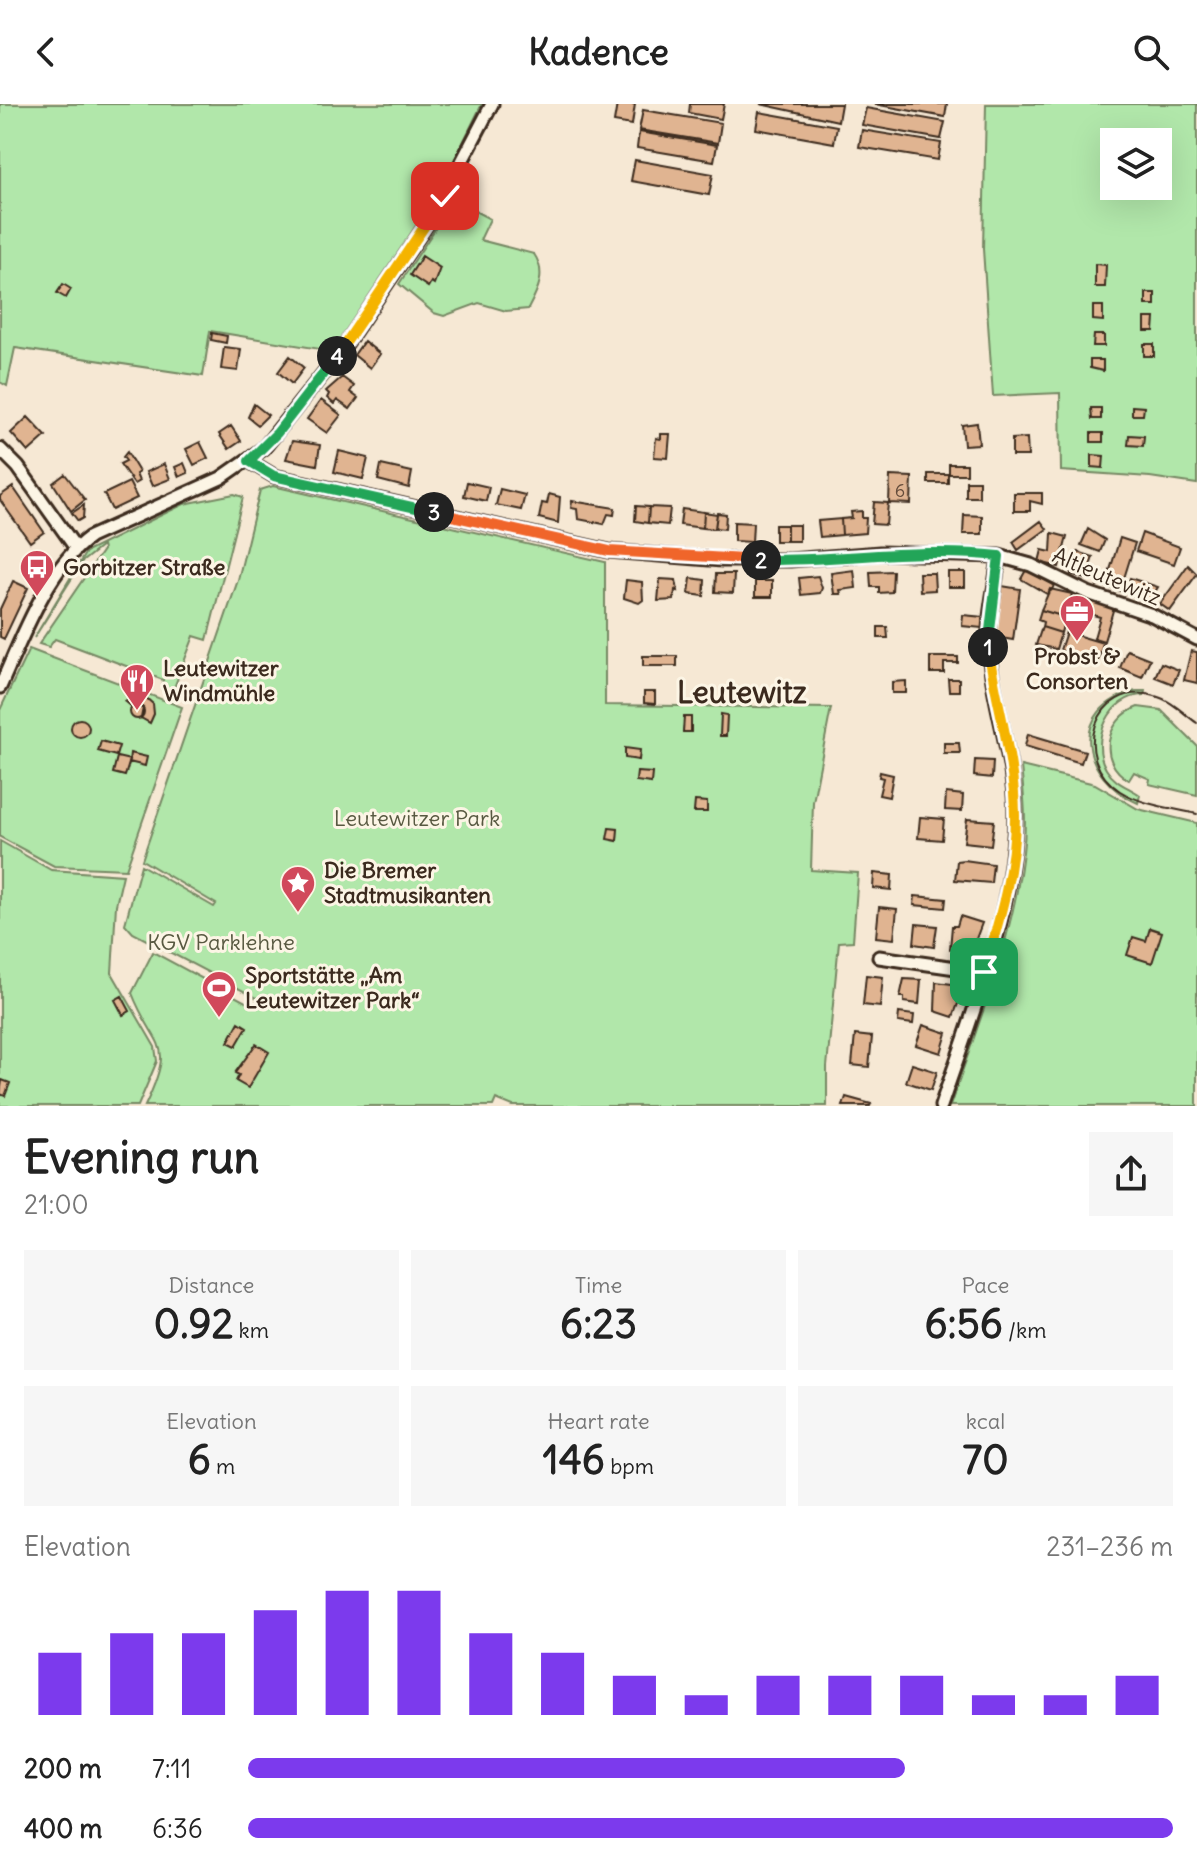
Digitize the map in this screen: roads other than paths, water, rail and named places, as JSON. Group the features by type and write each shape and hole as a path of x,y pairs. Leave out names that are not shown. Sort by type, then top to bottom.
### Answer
{"street":[{"path":"0,687 41,600 75,547 90,537 221,478 249,461 277,433 360,324 445,196 492,104"},
{"path":"0,449 18,467 75,547"},
{"name":"Altleutewitz","path":"249,461 274,476 609,551 722,560 790,560 880,553 965,552 999,556 1031,565 1088,593 1152,615 1197,639"},
{"path":"941,1106 1005,898 1015,815 1009,761 988,645 999,556"},
{"path":"879,957 984,972"}],"tram line":[{"path":"1197,723 1161,698 1134,694 1117,699 1104,710 1096,725 1093,742 1096,760 1104,777 1120,791 1147,803 1197,814"}],"place":[{"name":"Gorbitzer Straße","path":"37,598"},
{"name":"Probst & Consorten","path":"1077,643"},
{"name":"Leutewitzer Windmühle","path":"137,712"},
{"name":"Die Bremer Stadtmusikanten","path":"298,914"},
{"name":"Sportstätte „Am Leutewitzer Park“","path":"219,1019"}],"district":[{"name":"Leutewitz","path":"742,692"}],"park label":[{"name":"Leutewitzer Park","path":"417,818"},
{"name":"KGV Parklehne","path":"221,942"}]}
